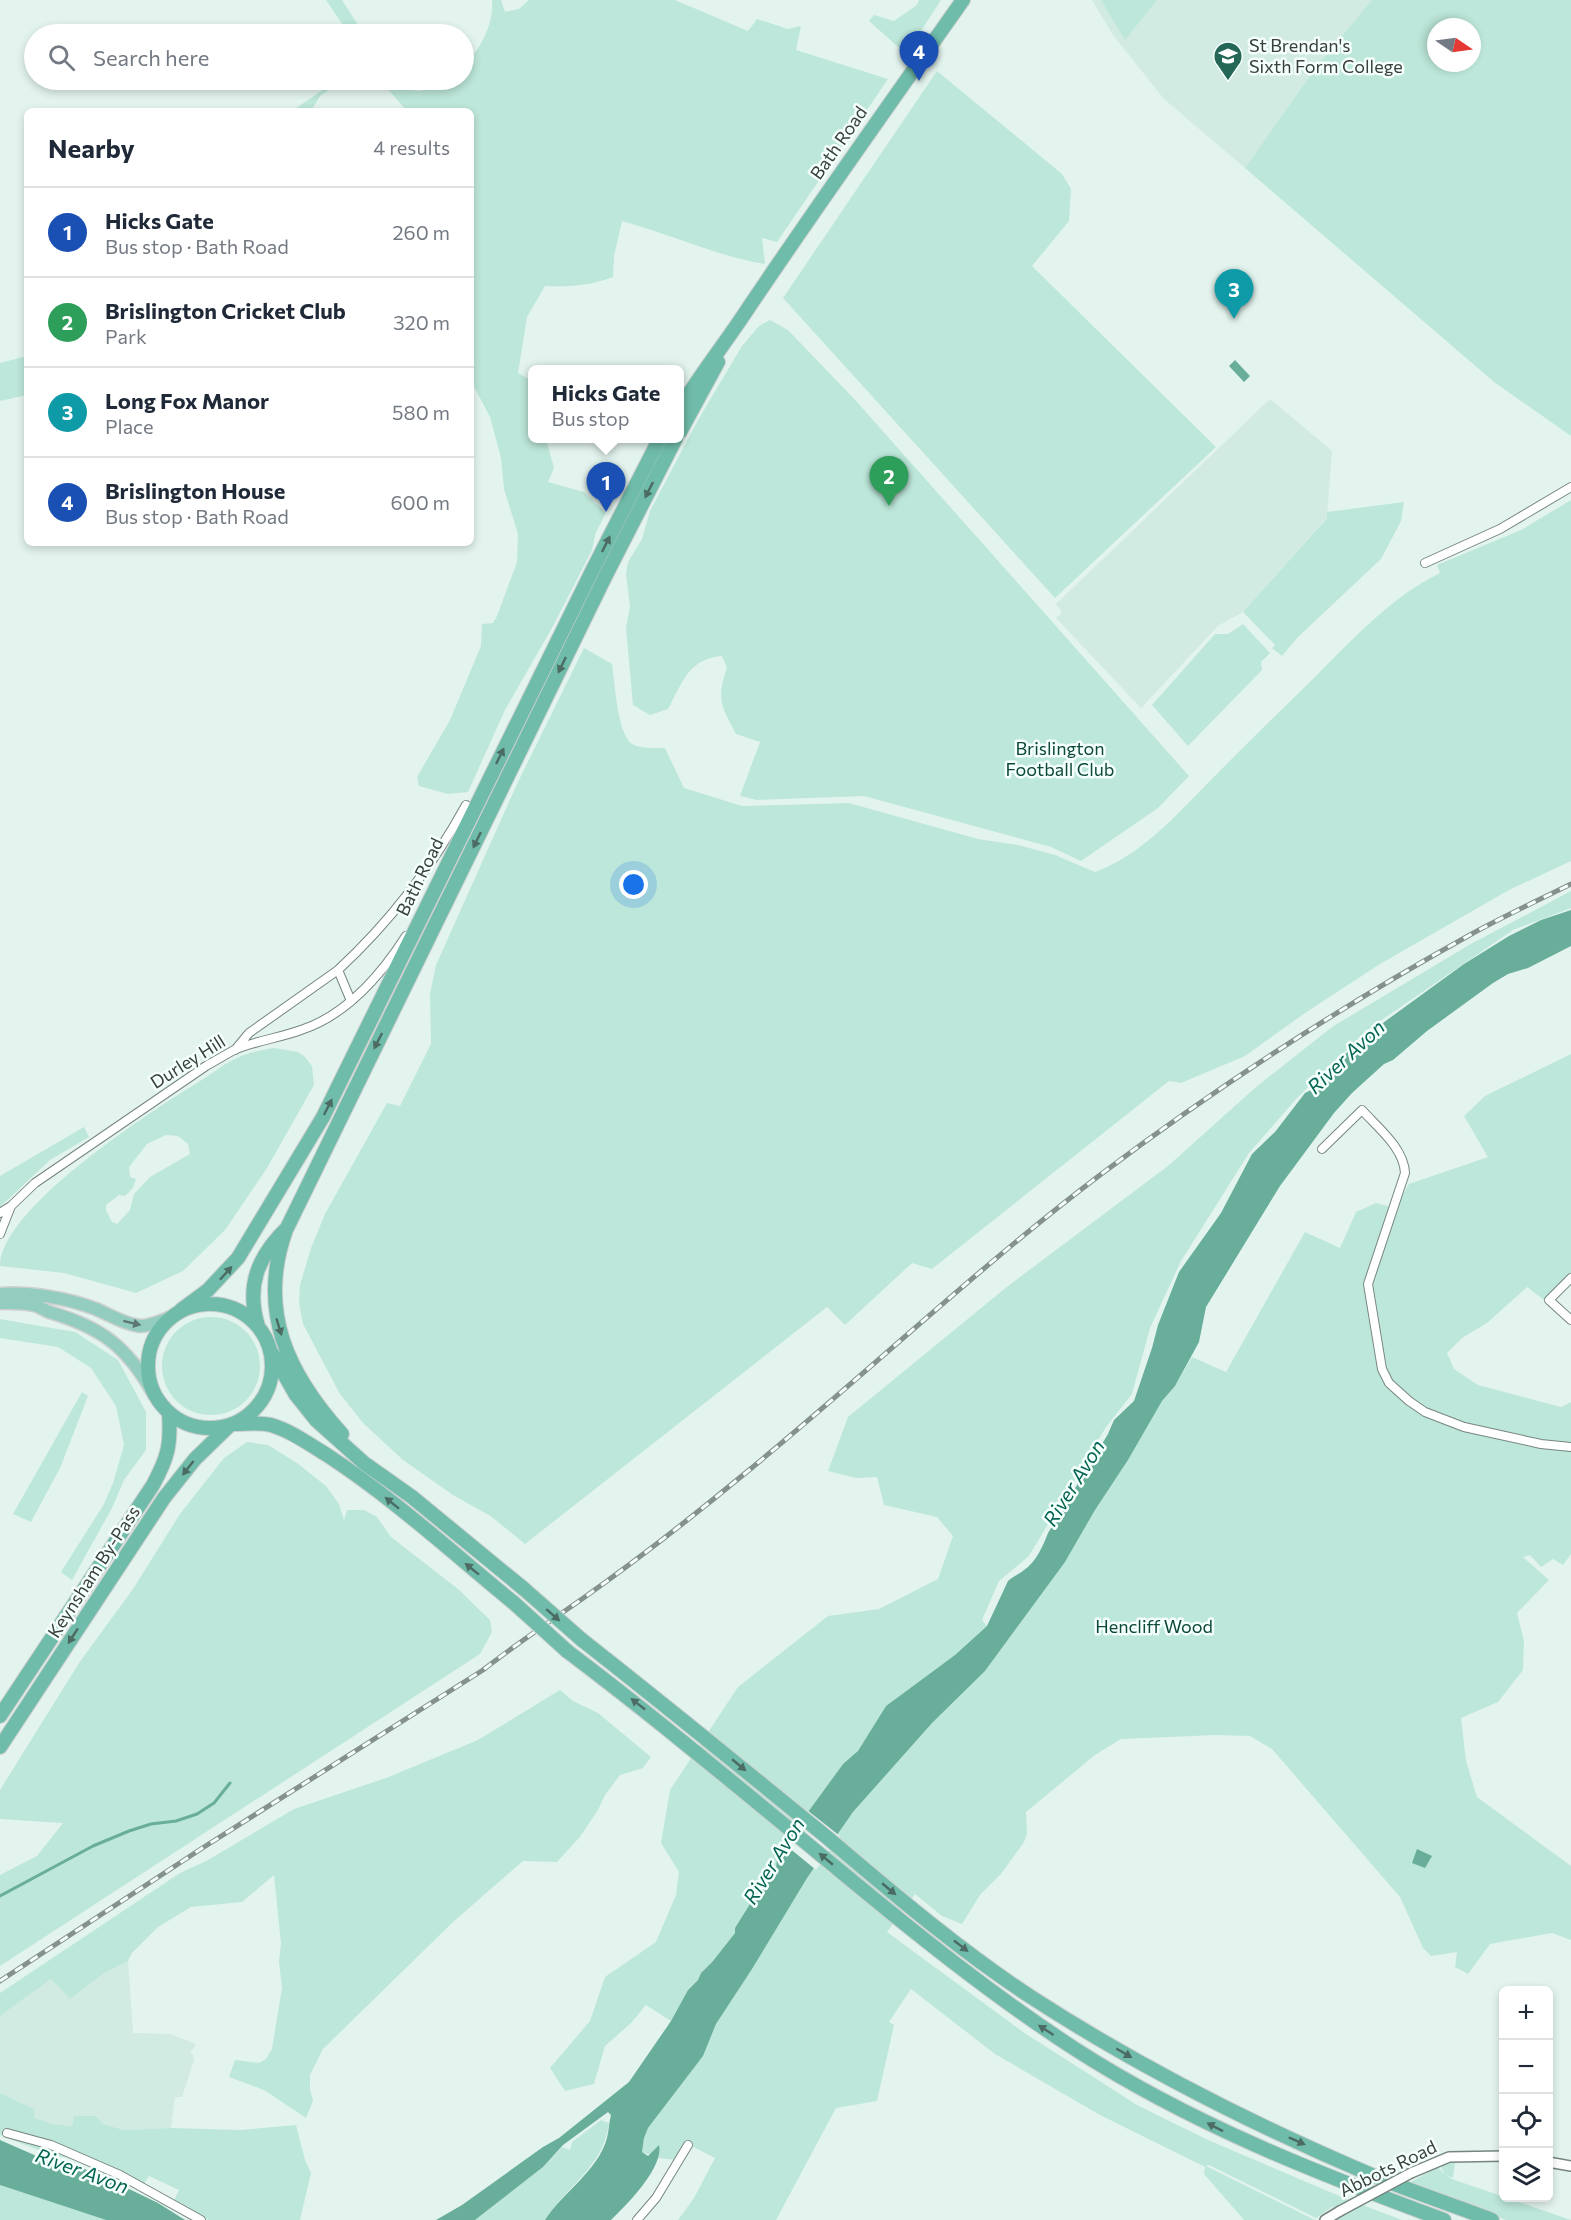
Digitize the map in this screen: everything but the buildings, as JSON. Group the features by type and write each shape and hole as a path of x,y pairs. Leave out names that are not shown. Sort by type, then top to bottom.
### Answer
{"highway":[{"name":"Bath Road","path":"684,401 704,368 748,308 837,176 963,0"},
{"name":"Bath Road","path":"684,425 748,308"},
{"name":"Bath Road","path":"176,1314 218,1282 234,1263 254,1234 328,1107 657,443"},
{"name":"Bath Road","path":"258,1326 253,1305 253,1281 272,1242 287,1228 673,443"},
{"path":"592,571 605,578"},
{"path":"287,1228 275,1270 274,1303 278,1324 293,1364 316,1402 334,1425 401,1490"},
{"path":"1444,2220 1351,2186 1222,2131 1142,2089 1033,2021 904,1923 683,1741 567,1651 514,1603 353,1472 290,1432 272,1425 261,1423 232,1425 207,1430 195,1428 169,1414 154,1395 148,1376 148,1355 156,1335 176,1314 204,1304 224,1305 241,1312 258,1326 296,1395 316,1420 356,1455 412,1497 582,1640 694,1728 915,1910 981,1962 1030,1996 1084,2030 1227,2109 1375,2176 1492,2220"},
{"path":"232,1425 254,1409 268,1388 271,1376 270,1348"},
{"name":"Keynsham By-Pass","path":"0,1716 153,1485 161,1470 171,1439 169,1414"},
{"name":"Keynsham By-Pass","path":"0,1747 164,1498 195,1459 232,1425"}],"main road":[{"path":"0,1294 22,1294 73,1302 94,1308 129,1324 140,1326 149,1326 176,1314"},
{"path":"0,1303 35,1305 87,1325 108,1337 125,1352 154,1395"}],"street":[{"path":"1425,563 1500,529 1571,487"},
{"path":"235,1050 249,1033 338,970 358,950 421,879 443,847 466,805"},
{"name":"Durley Hill","path":"0,1213 11,1206 35,1183 168,1090 235,1050 303,1029 351,1001 376,978 428,902"},
{"path":"338,970 351,1001"},
{"path":"1322,1149 1362,1110 1397,1150 1405,1166 1406,1173 1368,1284 1382,1369 1389,1383 1425,1412 1464,1427 1541,1444 1571,1448"},
{"name":"Durley Hill","path":"0,1234 11,1206"},
{"path":"1571,1278 1549,1300 1571,1320"},
{"path":"7,2133 51,2145 120,2175 201,2220"},
{"path":"637,2220 656,2198 688,2145"},
{"name":"Abbots Road","path":"1325,2220 1412,2173 1449,2157 1499,2156"},
{"path":"1553,2163 1571,2166"}],"shaded area":[{"name":"St Brendan's Sixth Form College","path":"1092,0 1372,0 1319,63 1245,168 1164,99 1113,35"},
{"path":"1270,399 1332,451 1327,517 1243,612 1218,626 1141,708 1056,618 1062,612 1056,604"},
{"path":"128,1961 133,2033 170,2034 196,2044 190,2053 194,2060 182,2097 175,2097 171,2128 124,2130 103,2124 96,2116 74,2117 72,2126 52,2124 35,2118 34,2109 0,2093 0,2016 51,1979 70,1998 104,1973"}],"green space":[{"path":"326,0 342,0 357,24 342,24"},
{"path":"492,0 501,0 505,12 519,9 529,0 675,0 748,31 757,19 788,29 801,26 796,50 888,79 777,242 762,238 765,264 729,256 622,221 614,256 613,277 579,285 545,286 527,317 518,373 528,379 528,443 547,443 554,468 548,482 584,492 606,513 596,532 592,550 552,628 505,710 468,792 448,794 419,786 417,777 450,720 481,646 482,624 493,623 497,616 517,562 518,534 504,489 501,458 490,417 474,387 474,108 404,108 389,90 474,90 474,53 489,27"},
{"path":"919,0 941,0 906,54 869,21 874,15 894,21 917,5"},
{"path":"1101,0 1157,0 1125,40"},
{"path":"1372,0 1571,0 1571,436 1494,382 1245,168 1319,63"},
{"path":"937,71 1062,174 1071,189 1069,221 1032,266 1216,447 1055,598 783,298"},
{"path":"322,90 329,90 320,96 313,108 296,108"},
{"name":"Brislington Football Club","path":"770,320 788,330 857,402 1189,776 1158,808 1081,861 1051,847 864,796 757,800 740,796 760,742 736,734 727,716 721,695 727,668 722,656 711,658 694,667 683,681 668,709 650,715 633,705 626,628 630,606 626,574 628,562 642,539 650,511 698,420 742,346 759,326"},
{"path":"24,357 24,396 0,401 0,363"},
{"path":"1571,500 1571,861 1509,890 1380,964 1245,1056 1181,1083 1169,1081 932,1269 912,1263 845,1325 827,1307 525,1544 492,1517 453,1495 403,1460 363,1423 340,1394 303,1324 299,1303 300,1285 311,1248 325,1214 387,1103 400,1106 431,1044 430,994 436,965 518,782 584,648 612,664 620,719 627,738 632,744 640,747 665,748 684,788 742,806 849,803 978,839 1018,845 1055,855 1095,872 1127,856 1155,835 1373,620 1405,594 1440,573 1437,565 1521,530"},
{"path":"1404,502 1401,521 1381,559 1298,637 1282,656 1272,648 1275,645 1243,612 1327,518 1327,512"},
{"path":"1243,624 1270,653 1261,662 1262,670 1188,746 1152,705 1215,634 1228,634"},
{"path":"1571,891 1571,908 1513,930 1367,1030 1297,1098 1249,1153 1181,1261 1150,1328 1132,1394 1106,1427 1029,1556 999,1581 982,1620 987,1626 955,1655 886,1706 858,1752 843,1764 784,1845 777,1857 776,1871 761,1880 758,1891 735,1928 735,1933 688,1990 671,2021 646,2005 631,2023 605,2046 594,2084 565,2091 550,2068 590,2021 605,1977 656,1942 676,1895 679,1872 661,1843 670,1790 738,1687 828,1616 879,1609 938,1579 953,1536 937,1517 884,1505 877,1477 856,1478 828,1471 848,1417 1008,1286 1168,1166 1256,1087 1332,1027 1469,945"},
{"path":"274,1048 298,1052 305,1057 312,1066 314,1085 267,1168 225,1230 183,1271 136,1293 64,1273 0,1266 7,1243 25,1217 82,1163 149,1114 234,1059 256,1051","holes":["166,1135 178,1136 188,1144 190,1154 150,1177 134,1194 130,1210 117,1224 112,1222 106,1205 119,1195 125,1196 133,1188 136,1179 130,1177 129,1167 147,1144"]},
{"name":"Hencliff Wood","path":"1571,1054 1571,1274 1544,1300 1527,1287 1487,1323 1462,1338 1447,1353 1454,1369 1478,1385 1561,1407 1571,1402 1571,1554 1563,1565 1553,1559 1541,1567 1530,1555 1523,1557 1549,1580 1517,1613 1524,1641 1523,1670 1498,1702 1461,1718 1466,1761 1477,1797 1571,1866 1571,1940 1552,1933 1490,1944 1468,1974 1455,1967 1457,1952 1431,1956 1423,1948 1400,1897 1272,1749 1250,1736 1216,1735 1121,1739 1095,1755 1026,1812 1027,1834 1024,1842 1001,1874 980,1895 962,1924 942,1916 915,1894 887,1932 1023,2032 1137,2105 1208,2140 1402,2220 1334,2220 1344,2213 1332,2207 1316,2218 1209,2165 1206,2166 1315,2220 1244,2220 1204,2174 1205,2167 1100,2115 995,2054 911,1989 889,2022 894,2025 877,2101 836,2108 776,2220 678,2220 694,2198 715,2158 688,2144 677,2160 659,2158 642,2152 648,2128 703,2056 716,2024 807,1877 853,1812 932,1722 985,1671 1065,1562 1162,1401 1175,1386 1192,1357 1226,1372 1305,1232 1340,1248 1356,1212 1376,1203 1395,1208 1409,1184 1488,1157 1464,1116 1485,1096"},
{"path":"84,1127 89,1137 50,1160 0,1207 0,1176"},
{"path":"211,1317 221,1318 238,1325 252,1339 259,1356 259,1376 252,1393 238,1407 221,1414 211,1415 201,1414 184,1407 170,1393 163,1376 162,1366 163,1356 170,1339 184,1325 201,1318"},
{"path":"0,1319 75,1332 118,1360 146,1412 146,1450 124,1480 112,1508 72,1580 61,1572 104,1504 124,1445 116,1406 91,1368 58,1347 0,1338"},
{"path":"82,1392 88,1396 60,1468 31,1522 13,1514"},
{"path":"247,1442 268,1445 297,1463 326,1486 339,1504 344,1520 347,1510 364,1510 377,1517 391,1537 458,1589 490,1620 492,1632 480,1654 0,1966 0,1875 37,1856 63,1823 0,1819 0,1790 79,1663 133,1589 180,1514 224,1458"},
{"path":"560,1690 573,1701 598,1713 651,1757 643,1768 620,1775 579,1838 557,1862 523,1861 453,1922 323,2049 310,2075 313,2101 306,2118 264,2090 229,2077 235,2060 259,2063 266,2059 272,2049 282,1988 279,1962 281,1944 274,1875 242,1902 191,1907 158,1927 132,1953 128,1961 104,1973 70,1999 51,1979 0,2016 0,1993 180,1873 208,1860 294,1809 386,1778 478,1740"},
{"path":"0,2093 34,2109 35,2118 52,2124 72,2126 74,2116 96,2116 103,2124 124,2130 171,2128 241,2130 296,2125 305,2160 311,2173 300,2220 208,2220 174,2200 179,2190 149,2176 143,2185 108,2165 51,2155 0,2135"},
{"path":"601,2120 609,2123 600,2152 545,2220 475,2220 543,2167 562,2147 570,2150 572,2142"},
{"path":"1455,2162 1453,2178 1446,2175 1452,2179 1499,2195 1499,2202 1519,2202 1571,2220 1506,2220 1409,2183 1438,2167 1444,2174 1441,2166"},
{"path":"0,2185 106,2220 0,2220"}],"water":[{"path":"1235,360 1250,376 1244,382 1229,366"},
{"name":"River Avon","path":"1571,910 1571,946 1493,983 1427,1031 1393,1060 1384,1064 1334,1113 1280,1186 1206,1307 1199,1342 1175,1386 1162,1401 1065,1562 985,1671 932,1723 853,1812 807,1878 716,2024 703,2056 648,2128 642,2152 648,2156 659,2145 659,2154 656,2164 635,2195 611,2220 545,2220 596,2161 607,2138 611,2115 608,2112 563,2145 543,2167 475,2220 436,2220 462,2205 559,2138 629,2082 671,2021 688,1990 735,1933 735,1928 758,1891 761,1880 776,1871 777,1857 784,1845 843,1764 858,1751 886,1706 955,1655 987,1626 1008,1581 1028,1567 1036,1558 1048,1533 1108,1434 1114,1420 1134,1401 1158,1325 1179,1272 1221,1213 1252,1154 1275,1132 1305,1093 1319,1086 1354,1044 1464,964 1509,936 1541,920"},
{"path":"1417,1849 1432,1856 1425,1868 1412,1863"},
{"name":"River Avon","path":"0,2140 48,2161 79,2167 98,2174 158,2203 185,2220 106,2220 0,2185"}],"pier":[{"path":"807,1810 840,1836 816,1870 782,1842"}],"waterway":[{"path":"0,1896 93,1846 129,1831 197,1814 214,1803 230,1783"}],"railway":[{"path":"0,1981 204,1847 483,1670 603,1584 743,1475 964,1285 1054,1211 1144,1142 1234,1079 1420,963 1481,929 1571,884"}],"place":[{"name":"Brislington House","path":"919,81"},
{"name":"St Brendan's Sixth Form College","path":"1228,82"},
{"name":"Long Fox Manor","path":"1234,319"},
{"name":"Brislington Cricket Club","path":"889,506"},
{"name":"Hicks Gate","path":"606,512"}]}
